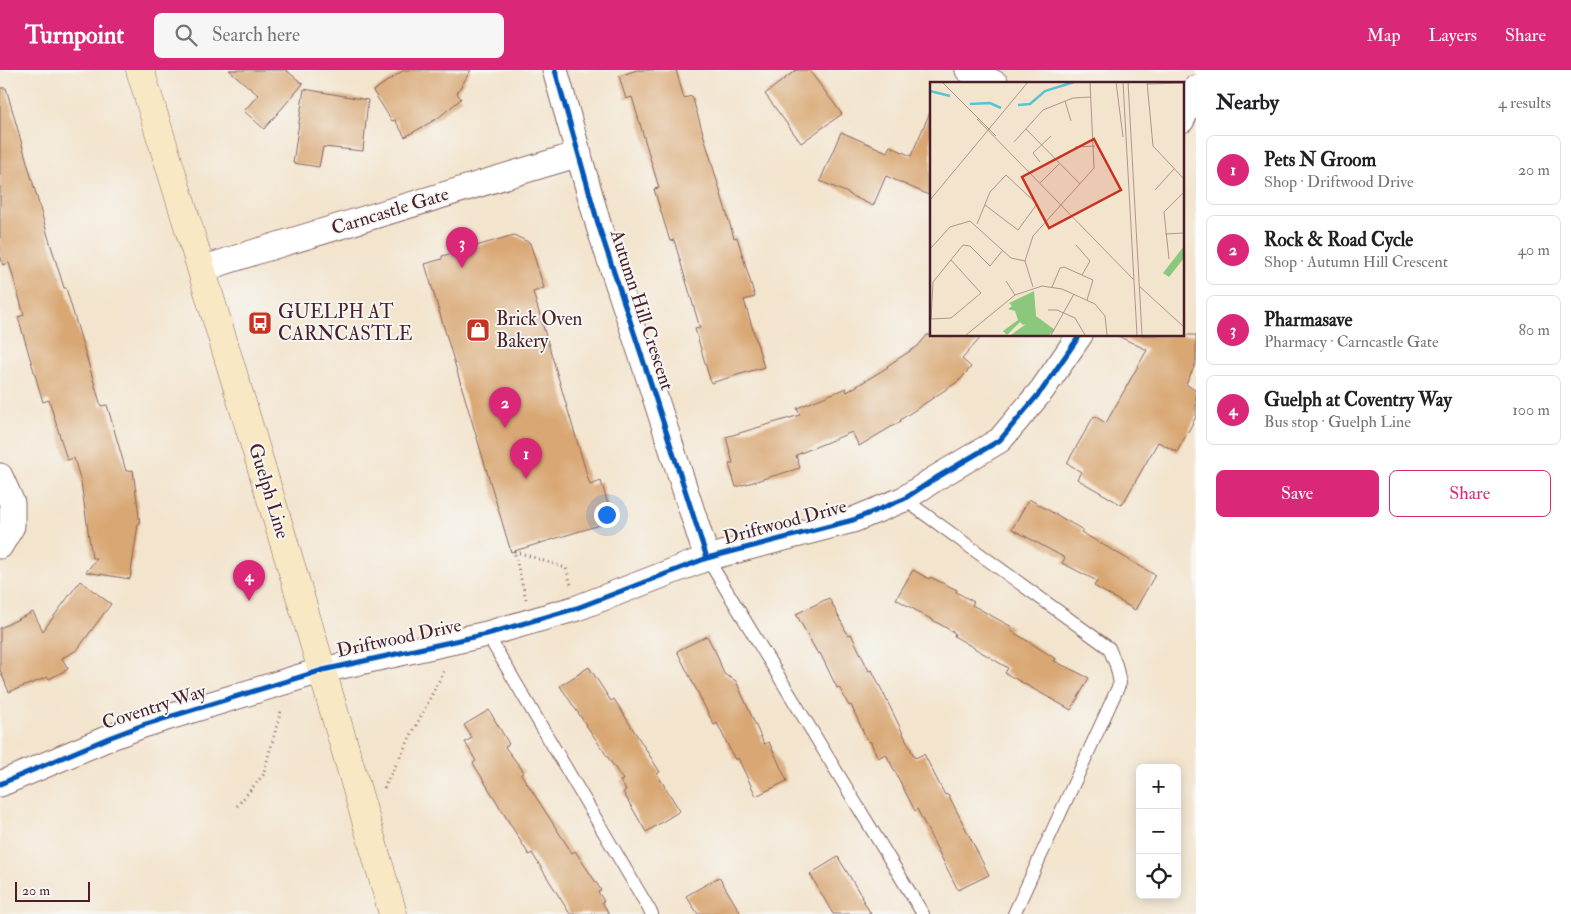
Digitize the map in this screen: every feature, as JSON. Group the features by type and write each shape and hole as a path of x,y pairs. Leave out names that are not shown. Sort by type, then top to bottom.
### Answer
{"main road":[{"name":"Guelph Line","path":"140,70 323,670 393,914"}],"street":[{"name":"Autumn Hill Crescent","path":"555,70 599,227 707,558"},
{"path":"968,70 992,82"},
{"path":"1184,115 1196,88"},
{"name":"Carncastle Gate","path":"202,269 579,154"},
{"name":"Driftwood Drive","path":"323,670 488,634 577,608 707,558 853,520 904,499 1000,440 1042,390 1079,336"},
{"path":"0,476 12,503 12,526 0,546"},
{"name":"Coventry Way","path":"0,784 135,728 323,670"}],"lane":[{"path":"904,499 1109,648 1116,665 1120,683 1014,914"},
{"path":"707,558 923,914"},
{"path":"488,634 652,914"}],"path":[{"path":"532,621 514,551 566,568 577,608"},
{"path":"367,822 460,640"},
{"path":"237,806 264,775 281,711"}],"building":[{"path":"229,70 286,70 303,84 264,129 244,111 258,95"},
{"path":"404,70 471,70 457,93 461,99 438,118 405,137 395,120 392,121 373,91"},
{"path":"637,70 676,70 684,98 692,96 734,238 737,237 755,297 744,300 764,367 711,383 695,329 700,328 674,240 670,241 654,189 659,188 632,97 626,99 619,76"},
{"path":"796,70 809,70 842,114 801,143 765,94"},
{"path":"0,88 6,88 48,236 64,288 66,288 101,406 107,405 126,471 133,470 140,524 138,524 130,579 86,572 97,558 92,558 81,482 74,458 67,460 49,400 43,402 18,317 24,315 15,283 9,263 3,265 0,254"},
{"path":"304,89 368,100 363,151 323,147 319,167 293,163"},
{"path":"930,112 930,196 886,176 873,206 820,181 841,132 887,152 890,146 911,156"},
{"path":"514,235 530,243 544,288 533,292 590,485 601,481 613,521 511,552 425,264 442,259 442,256"},
{"path":"927,335 982,336 962,359 971,367 960,380 901,421 859,446 852,432 796,455 800,468 736,487 729,464 733,463 726,437 800,415 797,408 846,388 847,392 918,346"},
{"path":"1196,335 1196,363 1186,384 1196,391 1196,417 1177,452 1158,442 1122,505 1077,479 1081,472 1067,463 1094,416 1106,423 1147,350 1118,336"},
{"path":"1029,499 1155,575 1135,610 1094,586 1097,581 1062,563 1065,558 1012,529"},
{"path":"913,570 929,579 930,577 957,590 956,592 974,602 972,605 1012,627 1010,630 1056,659 1054,661 1089,678 1071,710 1005,673 1008,668 954,636 955,633 896,599"},
{"path":"80,581 111,604 77,650 62,658 68,669 49,679 48,677 9,692 0,670 0,628 33,612 43,631"},
{"path":"829,598 848,635 851,634 869,671 872,670 915,758 924,754 945,795 948,794 989,875 958,890 917,809 915,811 886,754 878,758 870,741 868,742 851,705 849,706 839,687 837,688 820,653 818,654 796,614"},
{"path":"707,636 724,674 736,681 764,744 769,742 787,781 756,796 738,758 735,760 717,723 714,725 677,651"},
{"path":"589,667 611,701 614,699 660,772 657,774 680,811 646,832 623,792 626,790 620,781 623,780 560,686"},
{"path":"489,710 509,744 505,747 524,772 521,774 572,853 575,851 601,890 598,892 609,914 570,914 532,853 529,855 473,763 476,761 465,742 472,738 464,725"},
{"path":"838,857 871,914 833,914 810,874"},
{"path":"719,877 741,914 698,914 686,896"}],"cycle path":[{"path":"555,70 599,227 707,558"},
{"path":"0,784 143,725 323,670 487,634 577,608 707,558 853,520 904,499 1000,440 1042,390 1079,336"}],"place":[{"name":"Pharmasave","path":"462,268"},
{"name":"GUELPH AT CARNCASTLE","path":"260,323"},
{"name":"Brick Oven Bakery","path":"478,330"},
{"name":"Rock & Road Cycle","path":"505,428"},
{"name":"Pets N Groom","path":"526,479"},
{"name":"Guelph at Coventry Way","path":"249,601"}]}
